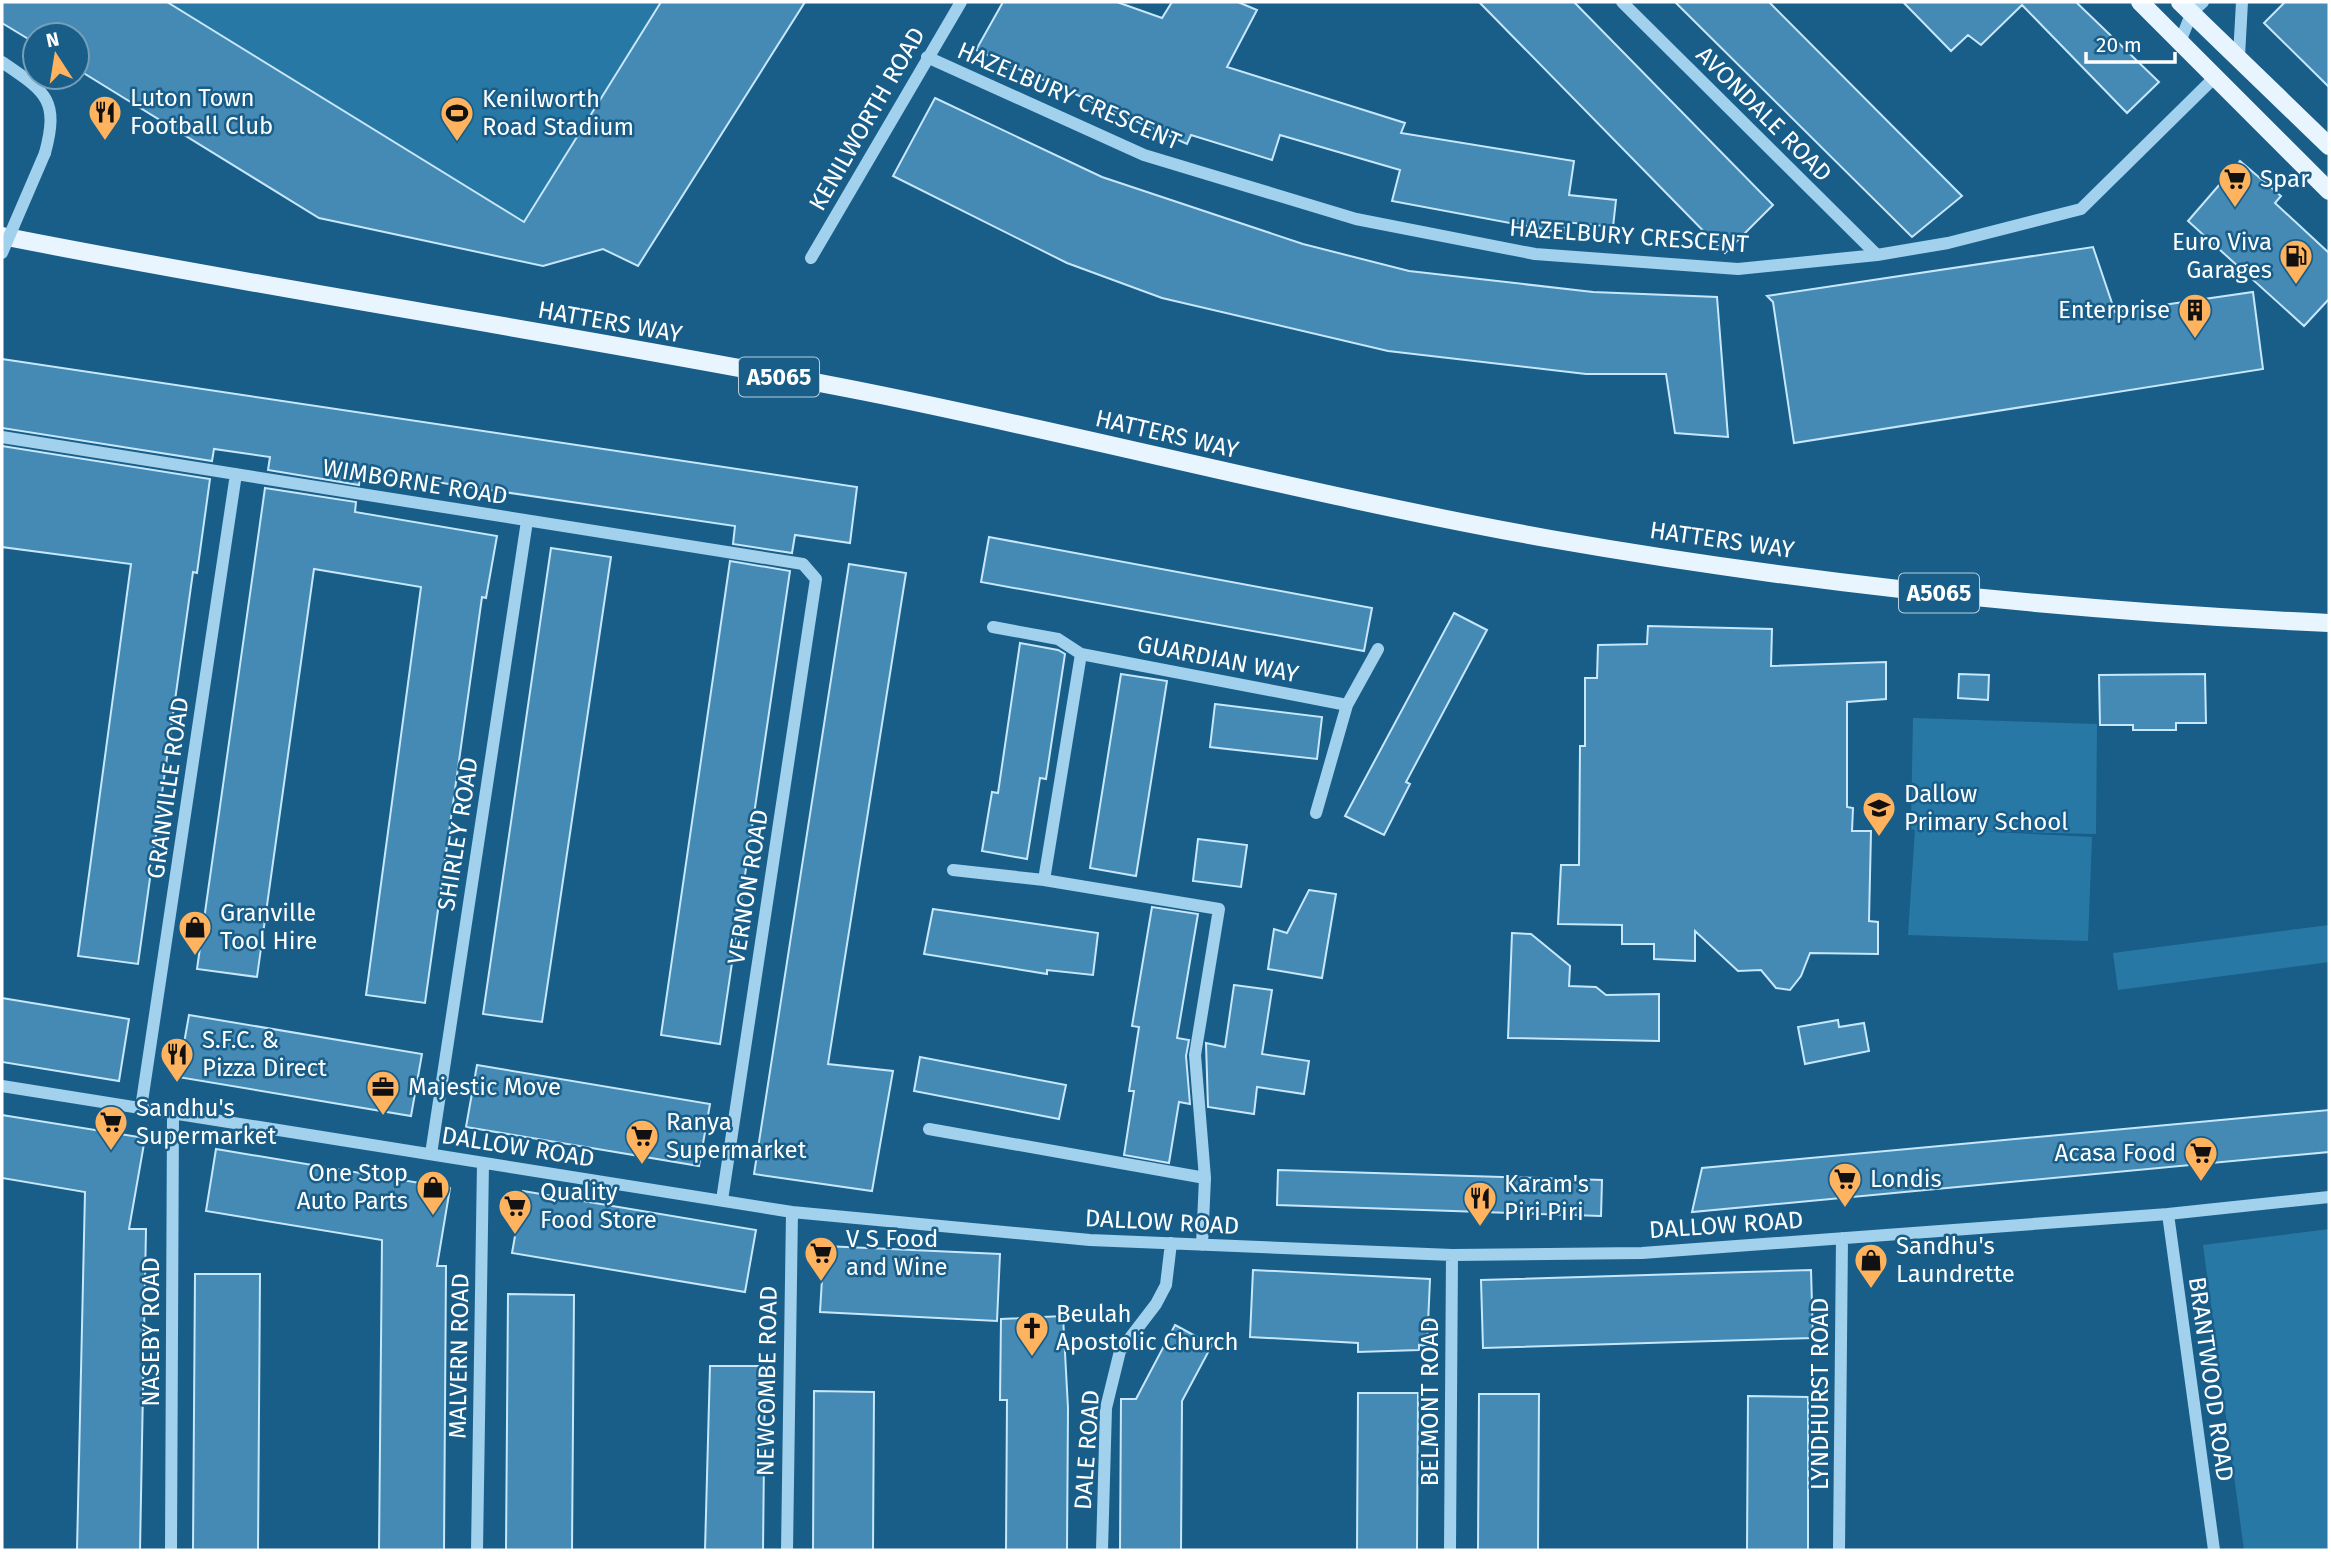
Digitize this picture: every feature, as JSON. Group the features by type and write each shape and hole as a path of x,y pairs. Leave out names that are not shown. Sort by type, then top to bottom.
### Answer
{"main road":[{"path":"2140,2 2329,191"},
{"path":"2192,5 2329,146"},
{"name":"HATTERS WAY","path":"2,236 212,278 865,392 1304,491 1552,539 1752,570 1912,590 2057,604 2329,624"}],"street":[{"name":"KENILWORTH ROAD","path":"811,258 961,2"},
{"name":"AVONDALE ROAD","path":"1622,2 1877,255"},
{"path":"2239,56 2242,2"},
{"path":"2180,42 2192,5"},
{"name":"HAZELBURY CRESCENT","path":"927,57 1144,155 1356,219 1535,254 1724,268 1877,255 1948,243 2081,209 2216,76"},
{"path":"2,62 37,86 49,102 52,129 45,152 2,253"},
{"name":"WIMBORNE ROAD","path":"2,437 803,564 816,579"},
{"name":"GRANVILLE ROAD","path":"141,1108 236,474"},
{"name":"SHIRLEY ROAD","path":"431,1154 527,521"},
{"name":"VERNON ROAD","path":"722,1200 816,579"},
{"name":"GUARDIAN WAY","path":"993,627 1058,639 1081,654 1347,705"},
{"path":"1316,813 1347,705 1378,649"},
{"path":"1044,880 1081,654"},
{"path":"953,870 1044,880 1219,909 1195,1055 1205,1178 1202,1245"},
{"name":"DALLOW ROAD","path":"2,1086 792,1212 1090,1240 1452,1255 1642,1253 2168,1214 2329,1197"},
{"name":"NASEBY ROAD","path":"171,1550 173,1114"},
{"path":"929,1129 1205,1178"},
{"name":"MALVERN ROAD","path":"477,1550 483,1163"},
{"name":"NEWCOMBE ROAD","path":"787,1550 788,1333 792,1212"},
{"name":"BRANTWOOD ROAD","path":"2168,1214 2214,1550"},
{"name":"LYNDHURST ROAD","path":"1839,1550 1842,1238"},
{"name":"DALE ROAD","path":"1102,1550 1106,1408 1120,1351 1156,1304 1166,1285 1171,1243"},
{"name":"BELMONT ROAD","path":"1450,1550 1452,1255"}],"shaded area":[{"name":"Kenilworth Road Stadium","path":"44,2 805,2 638,266 603,249 543,266 319,218 91,46 91,21 32,21"},
{"path":"1913,718 2097,724 2096,834 1972,831 2092,837 2088,941 1908,935 1915,830 1911,829"},
{"path":"2329,925 2329,962 2118,990 2113,953"},
{"path":"2329,1229 2329,1550 2244,1550 2203,1245"}],"building":[{"path":"2,2 167,2 524,222 661,2 805,2 638,266 603,249 543,266 319,218 91,78 91,21 21,21 21,35 2,23"},
{"path":"1003,2 1117,2 1162,18 1172,2 1238,2 1257,10 1227,67 1405,123 1401,133 1574,161 1569,195 1616,200 1613,227 1565,222 1564,233 1392,201 1400,170 1280,135 1272,160 1191,135 1187,144 976,50"},
{"path":"1479,2 1574,2 1773,205 1725,253"},
{"path":"1675,2 1769,2 1962,196 1912,237"},
{"path":"1903,2 2076,2 2159,82 2127,113 2022,5 1981,45 1968,35 1951,51"},
{"path":"2285,2 2329,2 2329,87 2264,23"},
{"path":"935,98 1102,177 1303,244 1409,271 1593,292 1717,297 1728,437 1675,433 1666,374 1586,374 1388,351 1162,298 1067,263 893,176"},
{"path":"2240,161 2281,196 2275,203 2329,253 2329,299 2304,326 2188,221"},
{"path":"2093,247 2115,312 2253,292 2263,369 1794,443 1773,302 1767,296"},
{"path":"2,359 857,487 850,543 795,535 792,553 733,544 735,526 361,471 359,485 268,470 270,457 214,449 212,461 2,428"},
{"path":"2,446 210,479 197,573 193,572 138,964 78,956 131,564 2,547"},
{"path":"265,488 356,502 355,512 497,536 486,598 482,597 425,1003 366,995 421,587 314,569 257,977 197,969"},
{"path":"989,537 1372,608 1364,651 981,582"},
{"path":"551,548 611,557 542,1022 483,1014"},
{"path":"730,561 790,571 720,1044 661,1035"},
{"path":"849,564 906,573 828,1064 893,1071 872,1191 754,1174"},
{"path":"1454,613 1487,630 1406,782 1410,784 1384,835 1345,816"},
{"path":"1648,626 1772,629 1771,666 1886,662 1886,699 1847,702 1847,807 1853,808 1852,831 1871,831 1869,921 1878,922 1878,954 1810,953 1801,976 1790,990 1776,988 1761,970 1738,971 1695,931 1695,961 1654,959 1654,944 1622,944 1622,925 1558,924 1561,865 1579,865 1580,746 1585,746 1585,678 1597,678 1598,645 1647,644"},
{"path":"1020,643 1058,650 1065,654 1046,779 1040,778 1027,859 982,851 992,792 998,793"},
{"path":"1121,674 1167,681 1136,876 1090,868"},
{"path":"1959,674 1989,675 1988,700 1958,698"},
{"path":"2205,674 2206,723 2176,723 2176,730 2133,730 2133,725 2100,725 2099,675"},
{"path":"1215,704 1322,717 1317,759 1210,747"},
{"path":"1198,839 1247,845 1241,887 1193,881"},
{"path":"1309,890 1336,894 1322,978 1268,969 1274,929 1287,933"},
{"path":"1152,907 1198,914 1177,1038 1189,1040 1186,1056 1190,1104 1179,1102 1169,1163 1124,1155 1134,1091 1129,1091 1139,1027 1132,1026"},
{"path":"933,909 1098,933 1093,975 1047,970 1047,974 924,954"},
{"path":"1512,933 1531,934 1570,966 1569,986 1596,987 1606,995 1659,994 1659,1041 1508,1038"},
{"path":"1234,985 1272,990 1262,1054 1309,1061 1304,1094 1257,1087 1254,1114 1208,1107 1206,1043 1225,1047"},
{"path":"2,998 129,1019 119,1081 2,1062"},
{"path":"189,1015 422,1054 411,1116 178,1077"},
{"path":"1838,1020 1839,1027 1864,1023 1869,1051 1805,1064 1798,1027"},
{"path":"920,1057 1066,1085 1059,1119 914,1091"},
{"path":"477,1065 710,1104 699,1166 466,1127"},
{"path":"2329,1110 2329,1152 1692,1212 1702,1168"},
{"path":"2,1115 145,1138 129,1229 146,1229 140,1550 77,1550 85,1192 2,1178"},
{"path":"216,1149 450,1188 437,1266 446,1266 444,1550 379,1550 382,1240 206,1211"},
{"path":"1278,1170 1602,1180 1601,1216 1277,1205"},
{"path":"523,1191 756,1230 745,1292 512,1253"},
{"path":"824,1246 1000,1254 997,1321 820,1312"},
{"path":"1253,1270 1430,1279 1427,1346 1419,1345 1419,1350 1358,1352 1358,1343 1250,1337"},
{"path":"1811,1270 1813,1338 1483,1348 1481,1280"},
{"path":"195,1274 260,1274 258,1550 193,1550"},
{"path":"508,1294 574,1295 572,1550 506,1550"},
{"path":"1063,1316 1068,1408 1067,1550 1006,1550 1007,1400 1000,1400 1001,1319"},
{"path":"1175,1325 1212,1345 1182,1401 1181,1550 1120,1550 1121,1399 1136,1399"},
{"path":"710,1366 765,1366 763,1550 705,1550"},
{"path":"814,1391 874,1392 873,1550 813,1550"},
{"path":"1358,1393 1418,1393 1417,1550 1357,1550"},
{"path":"1479,1394 1539,1394 1538,1550 1478,1550"},
{"path":"1748,1396 1808,1397 1808,1550 1747,1550"}],"place":[{"name":"Luton Town Football Club","path":"105,142"},
{"name":"Kenilworth Road Stadium","path":"457,143"},
{"name":"Spar","path":"2235,209"},
{"name":"Euro Viva Garages","path":"2296,286"},
{"name":"Enterprise","path":"2195,340"},
{"name":"Dallow Primary School","path":"1879,838"},
{"name":"Granville Tool Hire","path":"195,957"},
{"name":"S.F.C. & Pizza Direct","path":"177,1084"},
{"name":"Majestic Move","path":"383,1117"},
{"name":"Sandhu's Supermarket","path":"111,1152"},
{"name":"Ranya Supermarket","path":"642,1166"},
{"name":"Acasa Food","path":"2201,1183"},
{"name":"Londis","path":"1845,1209"},
{"name":"One Stop Auto Parts","path":"433,1217"},
{"name":"Karam's Piri Piri","path":"1480,1228"},
{"name":"Quality Food Store","path":"515,1236"},
{"name":"V S Food and Wine","path":"821,1283"},
{"name":"Sandhu's Laundrette","path":"1871,1290"},
{"name":"Beulah Apostolic Church","path":"1032,1358"}]}
